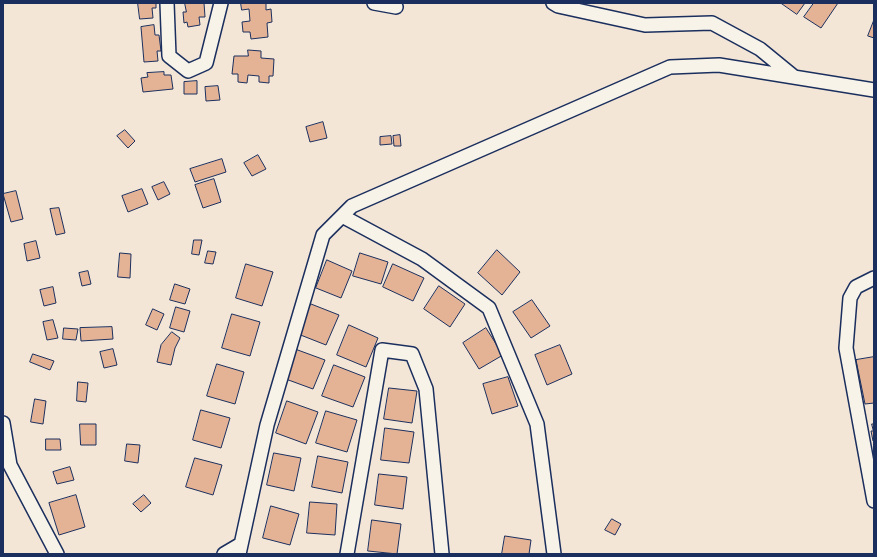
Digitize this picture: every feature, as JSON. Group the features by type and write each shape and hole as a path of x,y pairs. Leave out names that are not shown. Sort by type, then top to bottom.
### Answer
{"street":[{"path":"167,3 169,56 188,71 206,63 221,3"},
{"path":"374,3 396,7"},
{"path":"553,3 558,6 645,25 712,23 760,48 795,77"},
{"path":"224,554 240,549 267,425 324,235 352,206 670,67 719,65 874,90"},
{"path":"342,216 422,259 489,308 537,424 554,554"},
{"path":"874,278 856,287 850,298 846,348 874,501"},
{"path":"347,554 382,350 412,354 426,389 442,554"},
{"path":"3,424 10,465 57,554"}],"building":[{"path":"138,3 156,3 156,8 152,8 153,18 140,19"},
{"path":"185,3 204,3 205,17 199,17 200,25 188,27 187,22 184,23 183,12 186,12"},
{"path":"241,3 266,3 266,10 271,9 272,22 267,23 268,37 251,39 250,32 243,32 242,22 250,21 249,9 242,10"},
{"path":"781,3 805,3 797,14"},
{"path":"814,3 838,3 821,28 804,17"},
{"path":"874,20 874,38 868,36"},
{"path":"154,25 155,35 159,35 161,51 157,51 158,61 144,62 141,27"},
{"path":"248,50 261,51 261,58 274,59 273,76 269,76 269,83 259,82 259,76 248,75 247,83 238,82 238,74 232,74 234,56 248,56"},
{"path":"164,72 164,75 171,75 173,89 143,92 141,78 148,77 147,73"},
{"path":"197,81 197,94 184,94 184,82"},
{"path":"218,86 220,100 206,101 205,87"},
{"path":"323,122 327,138 310,142 306,127"},
{"path":"125,130 135,141 128,148 117,136"},
{"path":"400,135 401,146 394,146 393,136"},
{"path":"391,136 392,144 380,145 380,137"},
{"path":"258,155 266,169 252,176 244,163"},
{"path":"222,159 226,172 195,182 190,169"},
{"path":"214,179 221,202 203,208 195,185"},
{"path":"164,182 170,194 158,200 152,187"},
{"path":"142,189 148,204 128,212 122,196"},
{"path":"16,191 23,219 11,222 3,194"},
{"path":"59,208 65,233 56,235 50,209"},
{"path":"194,240 202,240 199,255 192,254"},
{"path":"36,241 40,258 27,261 24,244"},
{"path":"497,250 520,272 502,295 478,273"},
{"path":"208,251 216,252 213,264 205,263"},
{"path":"120,253 131,254 130,278 118,277"},
{"path":"360,253 388,262 381,284 353,276"},
{"path":"327,260 352,271 341,298 316,288"},
{"path":"246,264 273,272 262,306 236,298"},
{"path":"393,264 424,278 413,301 383,287"},
{"path":"88,271 91,284 82,286 79,273"},
{"path":"175,284 190,289 185,304 170,300"},
{"path":"439,286 465,304 450,327 424,309"},
{"path":"53,287 56,303 44,306 40,290"},
{"path":"532,300 550,326 531,338 513,312"},
{"path":"311,304 339,315 326,345 298,334"},
{"path":"176,307 190,311 184,332 170,328"},
{"path":"153,309 164,314 157,330 146,325"},
{"path":"232,314 260,322 250,356 222,348"},
{"path":"53,320 58,338 47,340 43,322"},
{"path":"349,325 378,338 366,367 337,355"},
{"path":"112,327 113,339 81,341 80,328"},
{"path":"64,328 78,329 76,340 63,339"},
{"path":"486,328 503,355 479,369 463,343"},
{"path":"172,332 180,338 175,348 171,365 157,362 161,345"},
{"path":"560,345 572,374 547,385 535,355"},
{"path":"113,349 117,365 104,368 100,352"},
{"path":"295,349 325,360 313,389 283,378"},
{"path":"33,354 54,361 50,370 30,362"},
{"path":"874,357 874,403 865,404 856,360"},
{"path":"217,364 244,372 235,404 207,396"},
{"path":"334,365 365,377 353,407 322,396"},
{"path":"508,377 518,406 492,414 483,384"},
{"path":"78,382 88,383 86,402 77,401"},
{"path":"389,388 417,391 412,423 384,419"},
{"path":"35,399 46,401 43,424 31,422"},
{"path":"287,401 318,412 306,444 276,433"},
{"path":"201,410 230,418 221,448 193,440"},
{"path":"326,411 357,420 347,452 316,443"},
{"path":"80,424 96,424 96,445 81,445"},
{"path":"872,424 874,424 874,441 871,431 873,431"},
{"path":"385,428 414,432 409,463 381,460"},
{"path":"46,439 60,439 61,450 46,450"},
{"path":"127,444 140,445 138,463 125,461"},
{"path":"274,453 301,458 294,491 267,485"},
{"path":"318,456 348,462 342,493 312,487"},
{"path":"195,458 222,465 213,495 186,487"},
{"path":"70,467 74,480 57,484 53,472"},
{"path":"379,474 407,477 403,509 375,505"},
{"path":"76,495 85,527 59,535 49,503"},
{"path":"144,495 151,503 141,512 133,504"},
{"path":"310,502 337,504 335,535 307,533"},
{"path":"271,506 299,514 290,545 263,538"},
{"path":"612,519 621,524 615,535 605,530"},
{"path":"372,520 401,524 397,554 368,551"},
{"path":"505,536 531,540 529,554 502,554"}]}
